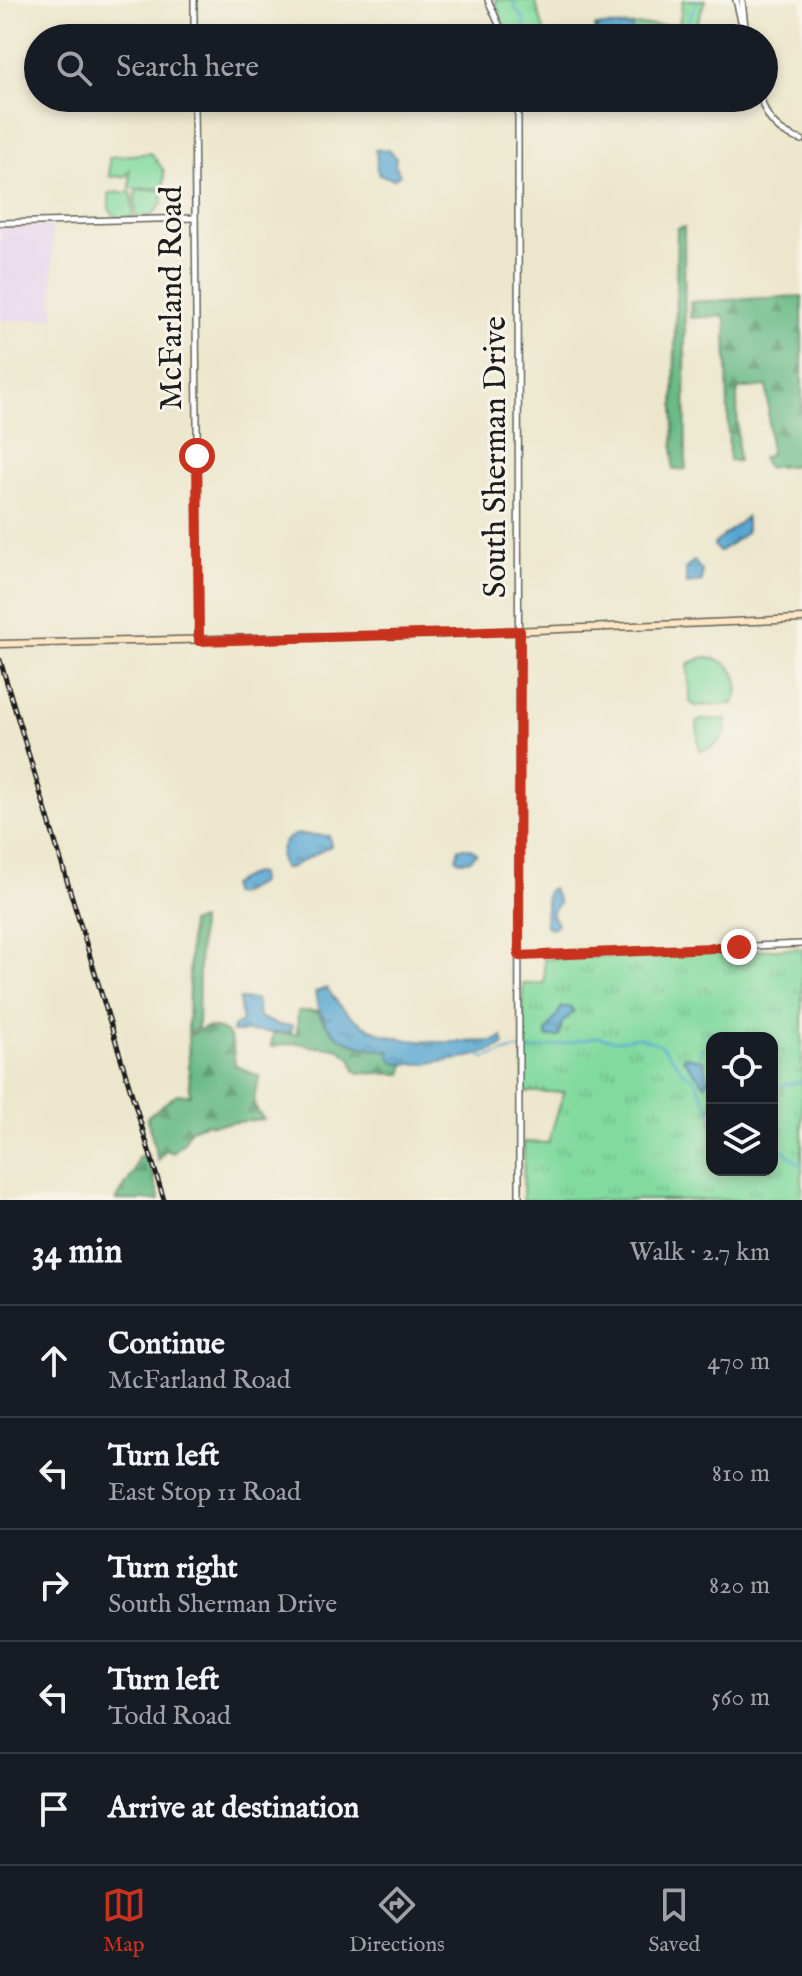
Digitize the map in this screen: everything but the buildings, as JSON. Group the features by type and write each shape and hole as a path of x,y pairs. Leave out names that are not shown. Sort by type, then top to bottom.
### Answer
{"main road":[{"path":"0,644 520,631 802,619"}],"street":[{"path":"194,0 194,24"},
{"path":"488,0 499,24"},
{"path":"739,0 744,24"},
{"name":"McFarland Road","path":"194,112 199,641"},
{"name":"South Sherman Drive","path":"518,112 519,1200"},
{"path":"766,112 776,127 802,140"},
{"path":"0,223 195,218"},
{"path":"519,956 802,944"}],"shaded area":[{"path":"52,225 54,319 0,320 0,226"}],"green space":[{"path":"495,0 535,0 542,24 504,24"},
{"path":"683,0 705,0 697,24 679,24"},
{"path":"151,153 164,171 164,188 130,189 130,170 126,176 110,177 111,157"},
{"path":"138,190 163,190 162,204 150,217 136,217 135,193"},
{"path":"130,192 133,217 117,218 109,209 109,193"},
{"path":"684,227 686,469 673,470 677,228"},
{"path":"802,296 802,462 768,468 762,458 769,455 770,449 767,386 739,389 738,461 729,461 726,320 723,316 690,318 690,302"},
{"path":"704,657 722,661 734,672 738,686 733,704 695,706 690,702 688,664"},
{"path":"727,719 720,741 699,751 697,723 700,720"},
{"path":"200,920 198,1028 188,1033 190,923"},
{"path":"802,948 802,1200 523,1200 524,1142 548,1143 564,1092 524,1092 523,984 544,983 544,959"},
{"path":"298,1011 318,1011 331,1029 347,1041 390,1051 396,1062 405,1064 402,1074 355,1071 352,1059 337,1048 300,1043 271,1046 273,1033 297,1034"},
{"path":"205,1027 226,1033 232,1042 235,1065 260,1077 255,1104 264,1119 207,1123 191,1129 173,1153 166,1150 158,1161 147,1117 177,1094 190,1095 188,1036"},
{"path":"147,1154 160,1200 116,1200 134,1172 138,1157"}],"water":[{"path":"389,149 396,158 395,165 400,174 394,179 379,175 377,169 375,150"},
{"path":"746,517 746,533 719,552 714,544"},
{"path":"694,561 702,571 702,582 686,584 686,568"},
{"path":"298,834 329,836 331,846 289,868 283,868 280,857 282,847 288,839"},
{"path":"459,848 469,848 477,853 469,861 459,861 456,858"},
{"path":"253,873 259,874 260,883 237,895 231,894 230,885"},
{"path":"552,888 559,903 551,913 557,924 554,928 547,927 545,922 547,891"},
{"path":"327,988 360,1023 380,1033 446,1042 494,1041 502,1037 504,1045 482,1054 452,1060 396,1063 390,1057 390,1051 350,1042 331,1029 323,1020 315,992"},
{"path":"239,999 256,999 259,1017 278,1025 292,1025 291,1032 232,1032 233,1027 242,1021"},
{"path":"562,1007 571,1007 574,1012 562,1023 559,1037 547,1037 546,1032"},
{"path":"684,1056 704,1061 705,1085 683,1059"}],"waterway":[{"path":"513,0 524,24"},
{"path":"688,24 697,0"},
{"path":"477,1054 484,1058 516,1049 528,1051 598,1037 616,1041 637,1037 660,1044 695,1080 707,1104"},
{"path":"699,1059 702,1047"},
{"path":"778,1087 802,1082"},
{"path":"778,1146 802,1166"}],"railway":[{"path":"0,660 164,1200"}],"route":[{"path":"197,456 199,641 520,631 519,956 739,947"}]}
